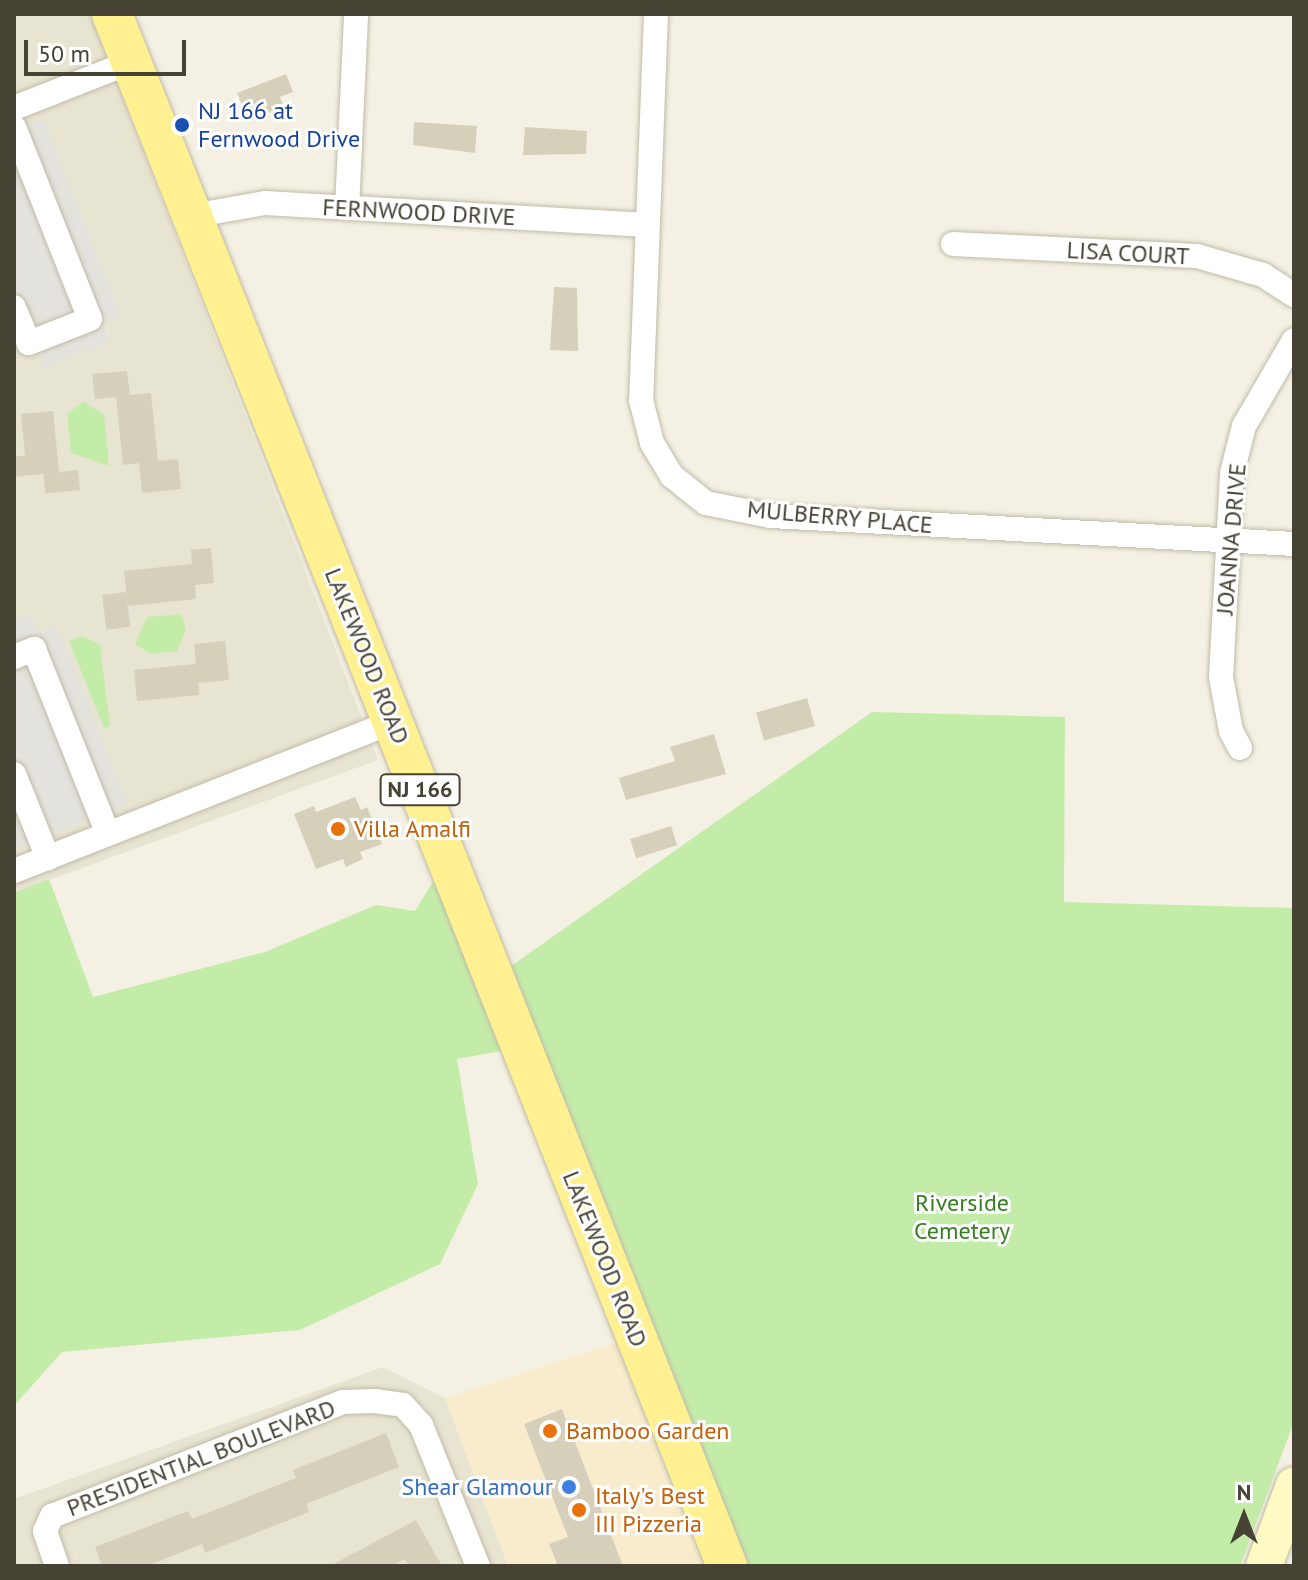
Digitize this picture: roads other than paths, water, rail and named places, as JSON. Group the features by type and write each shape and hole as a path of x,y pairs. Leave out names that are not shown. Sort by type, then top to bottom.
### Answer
{"main road":[{"name":"LAKEWOOD ROAD","path":"112,14 727,1566"},
{"path":"1264,1566 1294,1485"}],"street":[{"path":"347,208 356,14"},
{"name":"MULBERRY PLACE","path":"656,14 641,400 652,443 672,476 706,503 771,516 1294,544"},
{"path":"14,108 131,62"},
{"path":"14,127 90,319 29,343 14,307"},
{"name":"FERNWOOD DRIVE","path":"192,216 265,203 647,225"},
{"name":"LISA COURT","path":"953,244 1197,256 1263,275 1294,295"},
{"name":"JOANNA DRIVE","path":"1240,748 1231,731 1221,677 1232,473 1244,426 1294,340"},
{"path":"14,657 34,649 108,834"},
{"path":"14,871 393,722"},
{"path":"14,774 48,858"},
{"name":"PRESIDENTIAL BOULEVARD","path":"57,1566 45,1531 52,1516 343,1402 403,1405 421,1425 478,1566"}],"place":[{"name":"NJ 166 at Fernwood Drive","path":"182,125"},
{"name":"Villa Amalfi","path":"338,829"},
{"name":"Bamboo Garden","path":"550,1431"},
{"name":"Shear Glamour","path":"569,1487"},
{"name":"Italy's Best III Pizzeria","path":"579,1510"}],"park label":[{"name":"Riverside Cemetery","path":"962,1217"}]}
